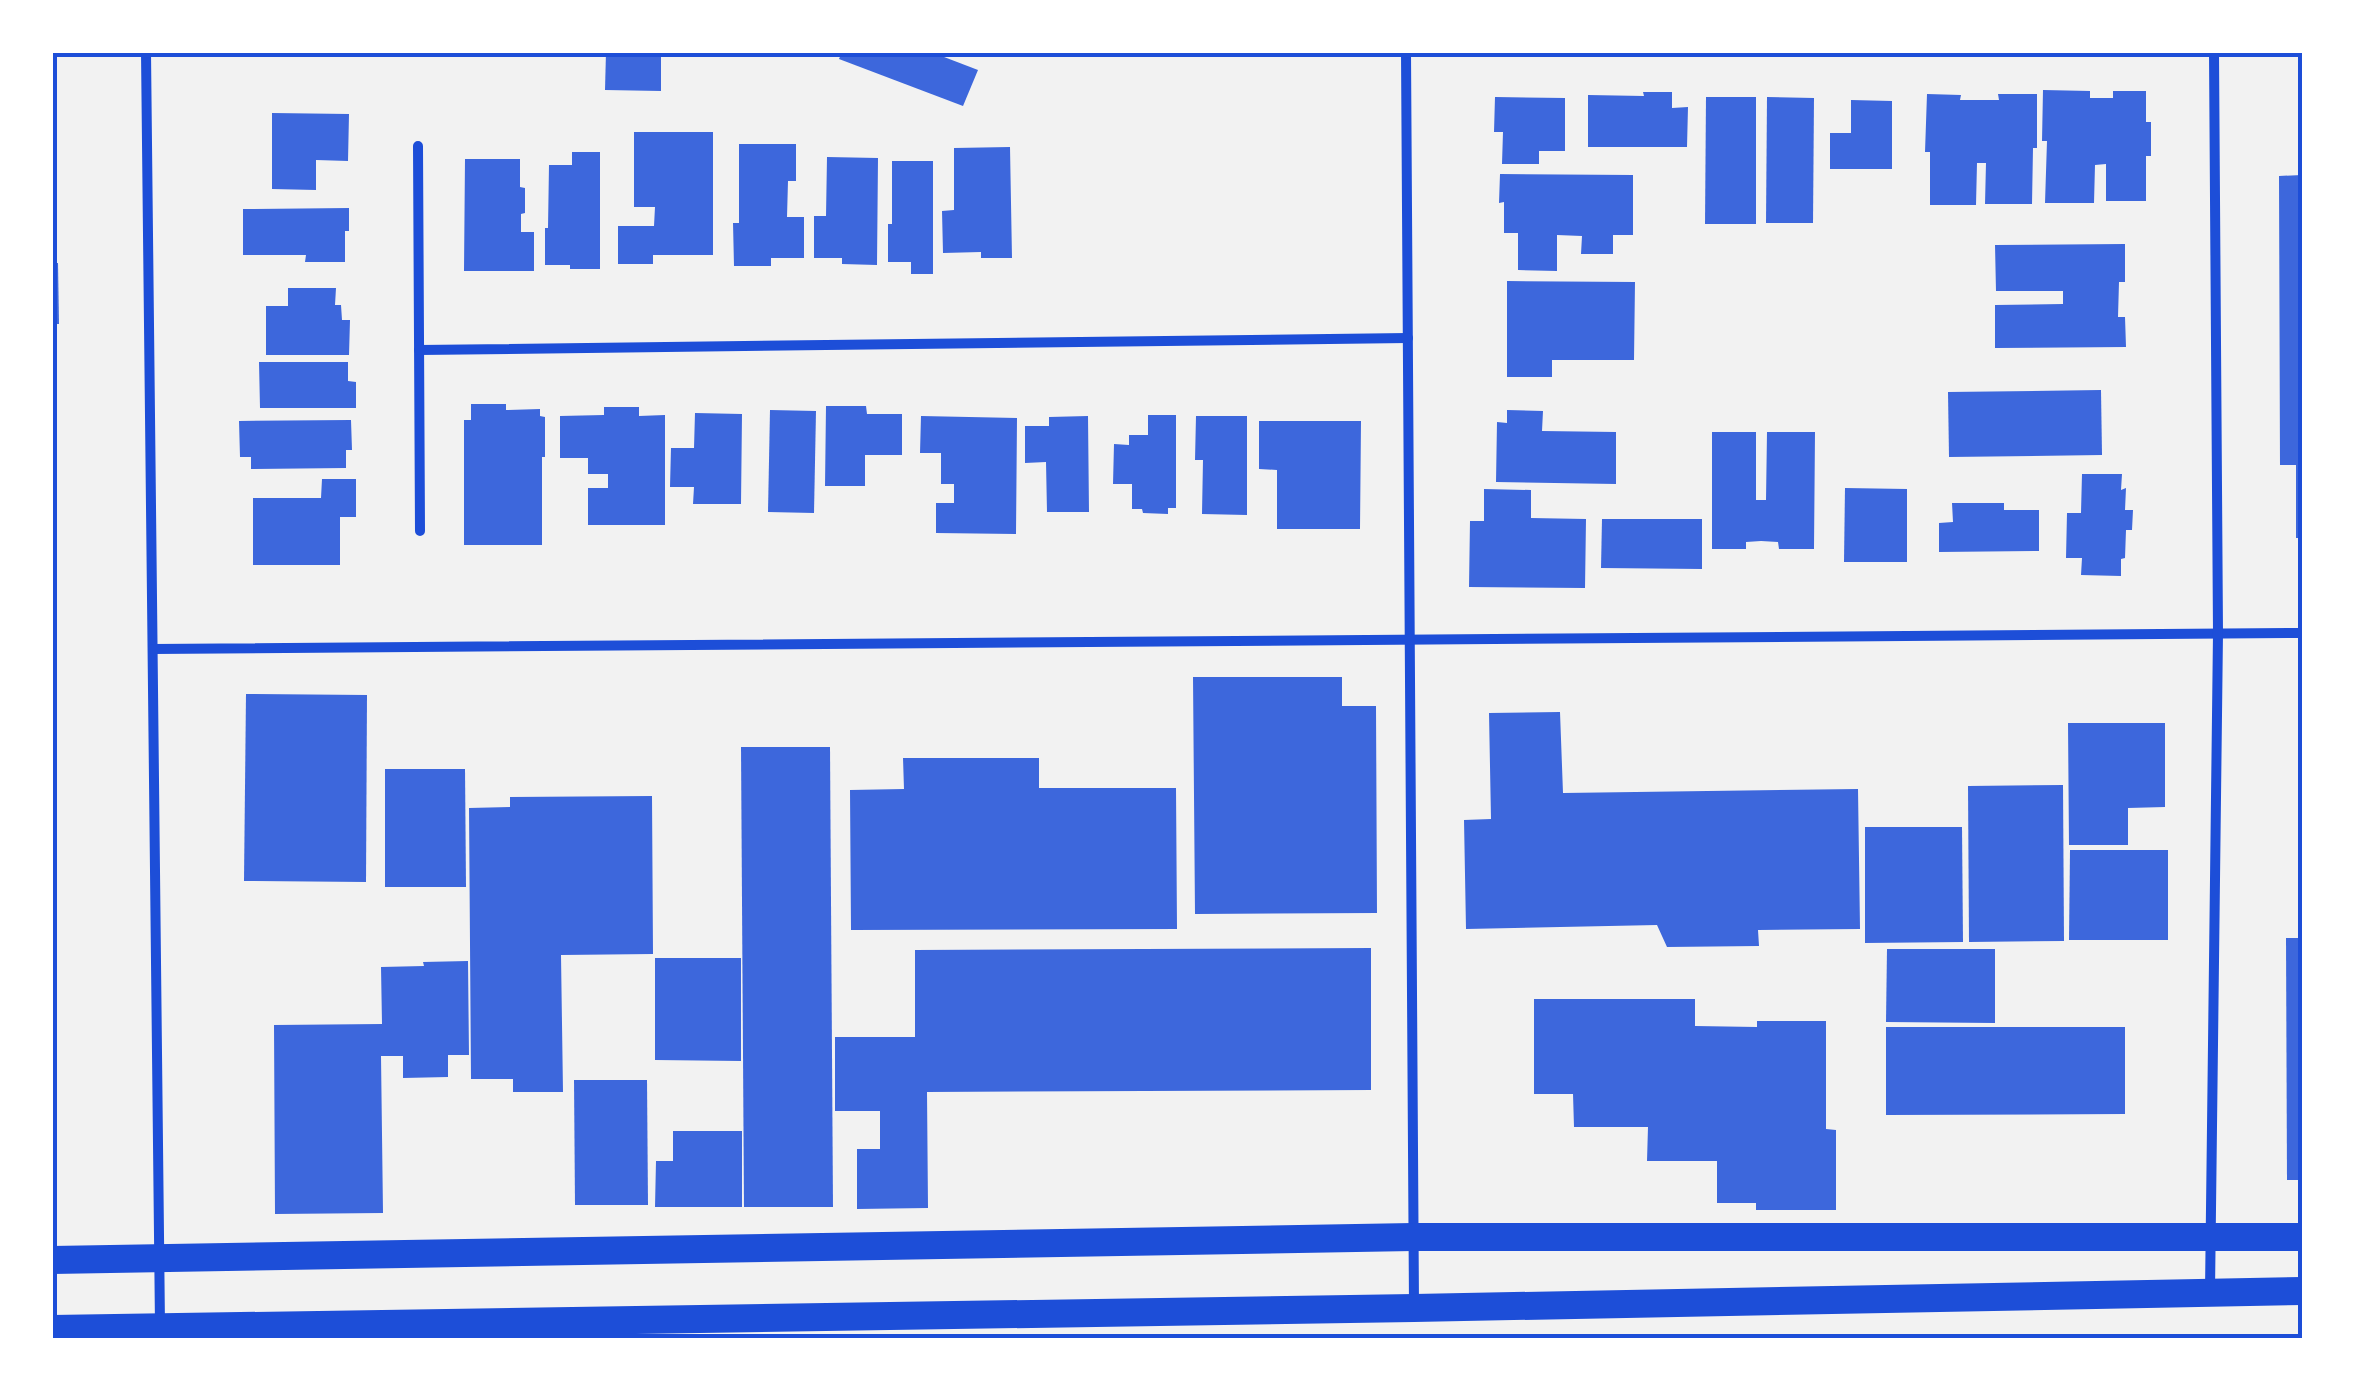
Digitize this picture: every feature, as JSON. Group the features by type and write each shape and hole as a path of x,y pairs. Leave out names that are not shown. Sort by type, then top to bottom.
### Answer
{"highway":[{"path":"52,1260 1413,1236 2302,1237"},
{"path":"52,1329 2302,1291"}],"street":[{"path":"146,52 160,1328"},
{"path":"1406,52 1414,1308"},
{"path":"2210,1292 2218,633 2214,52"},
{"path":"418,146 420,531"},
{"path":"420,350 1408,338"},
{"path":"152,650 2302,632"}],"building":[{"path":"606,52 661,52 661,91 605,90"},
{"path":"842,52 931,52 978,70 963,106 839,59"},
{"path":"2043,90 2090,91 2090,98 2113,98 2113,91 2146,91 2151,156 2146,156 2146,201 2106,201 2106,164 2095,165 2094,203 2045,203 2047,141 2042,141"},
{"path":"1643,92 1672,92 1672,108 1688,107 1687,147 1588,147 1588,95 1644,96"},
{"path":"1927,94 1961,95 1960,100 1999,100 1998,94 2037,94 2032,204 1985,204 1986,163 1977,163 1976,205 1930,205 1930,152 1925,152"},
{"path":"1495,97 1565,98 1565,151 1539,151 1539,164 1502,164 1503,132 1494,132"},
{"path":"1706,97 1756,97 1756,224 1705,224"},
{"path":"1767,97 1814,98 1813,223 1766,223"},
{"path":"1851,100 1892,101 1892,169 1830,169 1830,133 1851,133"},
{"path":"272,113 349,114 348,161 316,160 316,190 272,189"},
{"path":"634,132 713,132 713,255 653,255 653,264 618,264 618,226 654,226 655,207 634,207"},
{"path":"739,144 796,144 796,181 788,181 787,217 804,217 804,258 771,258 771,266 734,266 733,223 739,223"},
{"path":"1010,147 1012,258 981,258 981,252 943,253 942,211 954,210 954,148"},
{"path":"572,152 600,152 600,269 545,265 549,165 572,165"},
{"path":"827,157 878,158 877,265 842,264 842,258 814,258 814,216 826,216"},
{"path":"465,159 520,159 520,187 525,188 521,232 534,232 534,271 464,271"},
{"path":"892,161 933,161 933,274 911,274 911,262 888,262"},
{"path":"1500,174 1633,175 1633,235 1613,235 1613,254 1581,254 1582,236 1557,235 1557,271 1518,270 1518,233 1504,233"},
{"path":"2302,175 2302,538 2296,538 2296,465 2280,465 2279,176"},
{"path":"349,208 345,262 305,262 306,255 243,255 243,209"},
{"path":"2125,244 2125,282 2119,282 2118,317 2125,317 2126,347 1995,348 1995,305 2063,304 2063,291 1996,291 1995,245"},
{"path":"52,263 58,263 59,324 52,324"},
{"path":"1507,281 1635,282 1634,360 1552,360 1552,377 1507,377"},
{"path":"288,288 336,288 335,305 341,305 342,320 350,320 349,355 266,355 266,306 288,306"},
{"path":"259,362 348,362 348,381 356,382 356,408 260,408"},
{"path":"2101,390 2102,455 1949,457 1948,392"},
{"path":"471,404 506,404 506,410 540,409 540,416 545,417 542,545 464,545 464,420 471,420"},
{"path":"826,406 866,406 867,414 902,414 902,455 865,455 865,486 825,486"},
{"path":"604,407 639,407 639,416 665,415 665,525 588,525 588,488 608,488 608,474 588,474 588,458 560,458 560,416 604,415"},
{"path":"770,410 816,411 814,513 768,512"},
{"path":"1507,410 1543,411 1542,431 1616,432 1616,484 1496,482 1497,422 1507,423"},
{"path":"695,413 742,414 741,504 693,504 694,487 670,487 671,448 694,448"},
{"path":"1148,415 1176,415 1176,508 1168,508 1168,514 1132,509 1132,484 1113,484 1114,444 1129,445 1129,435 1148,435"},
{"path":"921,416 1017,418 1016,534 936,533 936,503 954,503 954,484 941,484 941,453 920,453"},
{"path":"1088,416 1089,512 1047,512 1046,462 1025,463 1025,426 1049,426 1049,417"},
{"path":"1196,416 1247,416 1247,515 1202,514 1203,460 1195,460"},
{"path":"351,420 352,450 346,450 346,468 251,469 251,457 240,457 239,421"},
{"path":"1259,421 1361,421 1360,529 1277,529 1277,470 1259,469"},
{"path":"1712,432 1756,432 1756,500 1766,500 1767,432 1815,432 1814,549 1779,549 1778,542 1761,541 1746,542 1746,549 1712,549"},
{"path":"2082,474 2122,474 2125,510 2133,510 2132,530 2126,530 2121,576 2081,575 2082,558 2066,558 2067,513 2081,513"},
{"path":"322,479 356,479 356,517 340,517 340,565 253,565 253,498 321,498"},
{"path":"1845,488 1907,489 1907,562 1844,562"},
{"path":"1484,489 1531,490 1531,518 1586,519 1585,588 1469,587 1470,521 1484,521"},
{"path":"1952,503 2004,503 2004,510 2039,510 2039,551 1939,552 1939,523 1953,522"},
{"path":"1602,519 1702,519 1702,569 1601,568"},
{"path":"1193,677 1342,677 1342,706 1376,706 1377,913 1195,914"},
{"path":"246,694 367,695 366,882 244,881"},
{"path":"1560,712 1563,793 1858,789 1860,929 1758,930 1759,946 1667,947 1657,925 1466,929 1464,820 1491,819 1489,713"},
{"path":"2068,723 2165,723 2165,807 2128,808 2128,845 2069,845"},
{"path":"741,747 830,747 833,1207 744,1207"},
{"path":"903,758 1039,758 1039,788 1176,788 1177,929 851,930 850,790 904,789"},
{"path":"385,769 465,769 466,887 385,887"},
{"path":"2063,785 2064,941 1969,942 1968,786"},
{"path":"652,796 653,954 561,955 563,1092 513,1092 513,1079 471,1079 469,808 510,807 510,797"},
{"path":"1865,827 1962,827 1963,942 1865,943"},
{"path":"2070,850 2168,850 2168,940 2069,940"},
{"path":"2286,938 2302,938 2302,1180 2287,1180"},
{"path":"1371,948 1371,1090 927,1092 928,1208 857,1209 857,1149 880,1149 880,1111 835,1111 835,1037 915,1037 915,950"},
{"path":"1887,949 1995,949 1995,1023 1886,1022"},
{"path":"655,958 741,958 741,1061 655,1060"},
{"path":"468,961 469,1055 448,1055 448,1077 403,1078 403,1056 381,1056 383,1213 275,1214 274,1025 382,1024 381,967"},
{"path":"1534,999 1695,999 1695,1026 1757,1027 1757,1021 1826,1021 1826,1129 1836,1130 1836,1210 1756,1210 1756,1203 1717,1203 1717,1161 1647,1161 1648,1127 1574,1127 1573,1094 1534,1094"},
{"path":"1886,1027 2125,1027 2125,1114 1886,1115"},
{"path":"574,1080 647,1080 648,1205 575,1205"},
{"path":"673,1131 742,1131 742,1207 655,1207 656,1161 673,1161"}]}
